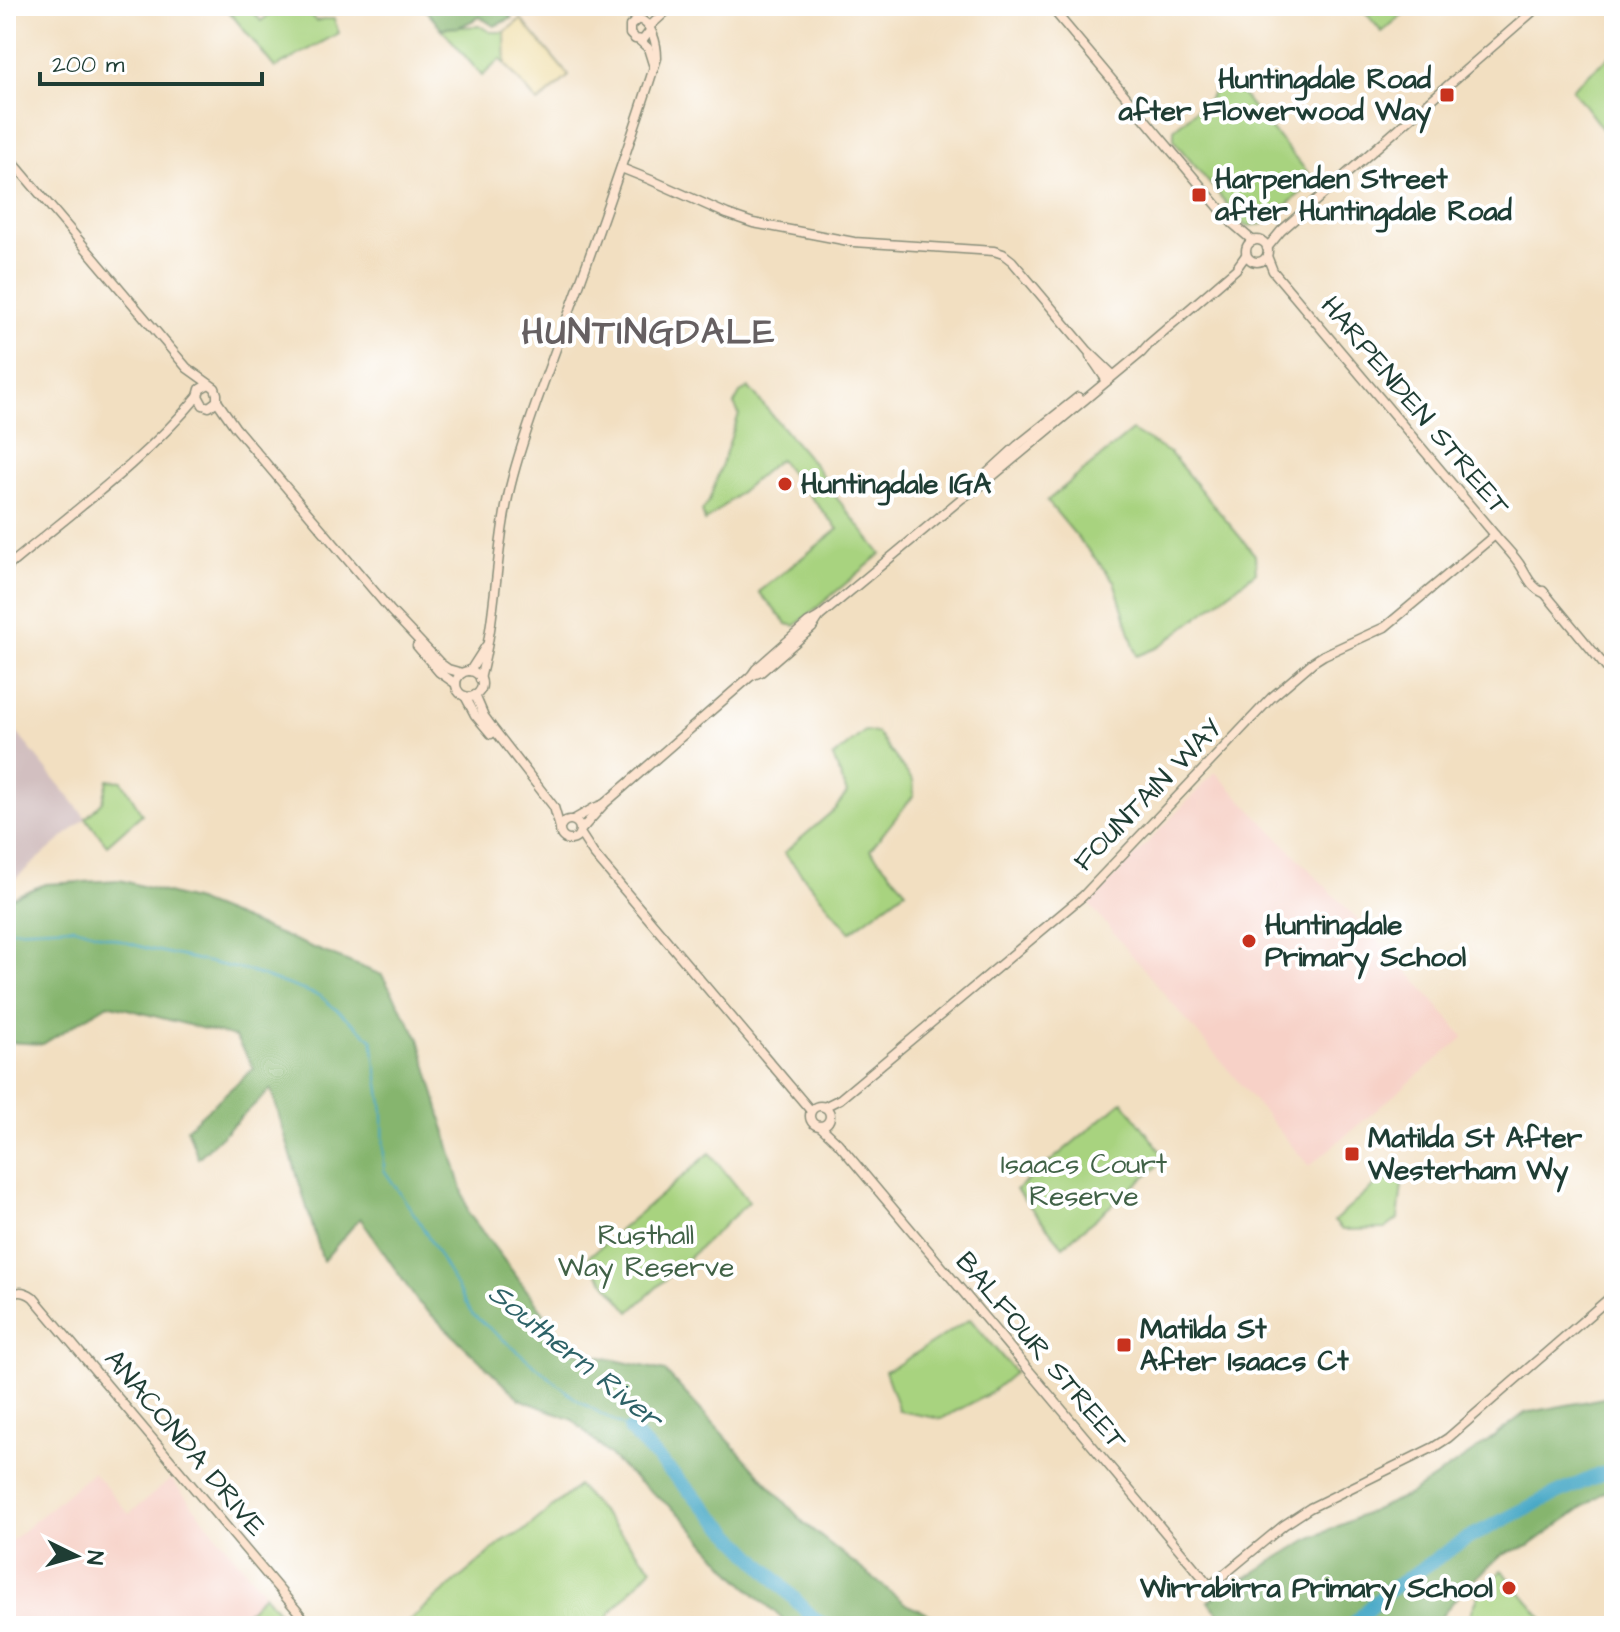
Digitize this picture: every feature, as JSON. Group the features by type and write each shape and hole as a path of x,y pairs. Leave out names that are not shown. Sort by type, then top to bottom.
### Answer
{"street":[{"name":"HARPENDEN STREET","path":"1050,6 1232,223 1250,258 1273,271 1495,535 1523,569 1525,576 1538,591 1544,593 1614,677"},
{"path":"1250,258 1263,261 1281,231 1539,6"},
{"path":"653,69 651,53 632,37 629,30 634,21 670,8"},
{"path":"639,40 646,38 650,29 670,8"},
{"path":"470,695 480,690 500,535 512,479 653,69 657,51 648,24 641,20"},
{"path":"6,154 187,368 216,390 6,568"},
{"path":"622,165 753,223 846,241 1003,254 1108,376"},
{"name":"HARPENDEN STREET","path":"1232,223 1255,240 1263,242 1273,271"},
{"path":"1250,258 1248,245 1281,231"},
{"path":"554,807 562,837 571,841 577,838 604,804 808,623 961,499 1011,451 1149,344 1250,258"},
{"path":"187,368 205,400 235,427 391,611 441,664 448,669 476,673 480,679"},
{"path":"205,400 203,386 207,385"},
{"name":"FOUNTAIN WAY","path":"821,1114 1083,896 1262,708 1303,671 1324,655 1385,627 1495,535"},
{"path":"391,611 439,672 456,684"},
{"path":"487,645 456,680 458,691 470,695 554,807 579,825 580,832"},
{"path":"560,828 564,822 604,804"},
{"name":"BALFOUR STREET","path":"580,832 593,853 796,1094 821,1114 838,1143 1210,1586 1301,1514 1448,1438 1614,1294"},
{"name":"BALFOUR STREET","path":"571,841 593,853"},
{"name":"ANACONDA DRIVE","path":"6,1297 24,1292 33,1297 310,1626"}],"shaded area":[{"path":"6,719 86,818 16,878 6,882"},
{"name":"Huntingdale Primary School","path":"1215,772 1414,978 1464,1037 1309,1166 1089,904"},
{"path":"93,1472 129,1514 171,1479 291,1626 6,1626 6,1545"}],"green space":[{"path":"230,6 248,6 261,21 280,6 300,6 316,21 334,19 339,33 275,68 227,9"},
{"path":"422,6 502,6 512,18 494,26 480,17 459,27 441,28"},
{"path":"1360,6 1413,6 1382,32"},
{"path":"480,26 490,32 505,32 506,65 501,59 482,76 441,28"},
{"path":"1614,52 1614,148 1572,89"},
{"path":"1219,79 1229,79 1315,181 1264,224 1245,226 1174,141 1174,129 1210,98"},
{"path":"749,388 818,469 881,554 795,626 787,624 759,592 838,529 779,459 705,522 702,511 709,501 739,414 734,404 740,393"},
{"path":"1132,431 1170,453 1255,555 1256,572 1159,647 1137,656 1114,581 1047,501"},
{"path":"865,731 877,733 913,781 914,795 870,850 906,890 850,932 784,853 835,809 847,793 833,757"},
{"path":"108,780 122,781 142,814 107,845 86,818 103,801"},
{"path":"120,880 196,901 382,975 419,1039 469,1214 573,1351 665,1371 805,1524 907,1605 956,1626 790,1626 734,1575 682,1516 629,1474 573,1420 520,1399 418,1302 360,1218 323,1261 271,1089 198,1158 187,1128 254,1068 235,1037 108,1004 43,1044 6,1042 6,900 45,884"},
{"name":"Isaacs Court Reserve","path":"1123,1101 1166,1159 1063,1246 1016,1190"},
{"name":"Rusthall Way Reserve","path":"710,1153 749,1202 630,1312 586,1259"},
{"path":"1395,1168 1403,1177 1398,1219 1385,1229 1342,1230 1334,1221"},
{"path":"970,1319 1015,1372 989,1394 941,1419 899,1411 885,1371"},
{"path":"1614,1396 1614,1492 1604,1492 1529,1546 1502,1554 1460,1593 1434,1626 1229,1626 1208,1601 1307,1540 1412,1493 1525,1413"},
{"path":"578,1486 652,1568 610,1613 608,1626 403,1626 506,1539 521,1533"},
{"name":"Wirrabirra Primary School","path":"1502,1570 1549,1626 1465,1626 1479,1595"},
{"path":"264,1594 290,1626 234,1626"}],"sand":[{"path":"521,19 569,76 538,103 506,65 505,32"}],"waterway":[{"name":"Southern River","path":"6,932 74,927 149,949 248,971 320,996 372,1039 383,1111 384,1170 419,1221 472,1314 577,1400 630,1430"},
{"name":"Southern River","path":"630,1430 815,1620 826,1626"},
{"name":"Southern River","path":"1350,1626 1387,1592 1466,1539 1601,1474 1614,1473"}],"place":[{"name":"Huntingdale Road after Flowerwood Way","path":"1447,95"},
{"name":"Harpenden Street after Huntingdale Road","path":"1199,195"},
{"name":"Huntingdale IGA","path":"785,484"},
{"name":"Huntingdale Primary School","path":"1249,941"},
{"name":"Matilda St After Westerham Wy","path":"1352,1154"},
{"name":"Matilda St After Isaacs Ct","path":"1124,1345"},
{"name":"Wirrabirra Primary School","path":"1509,1588"}],"district":[{"name":"HUNTINGDALE","path":"649,332"}]}
